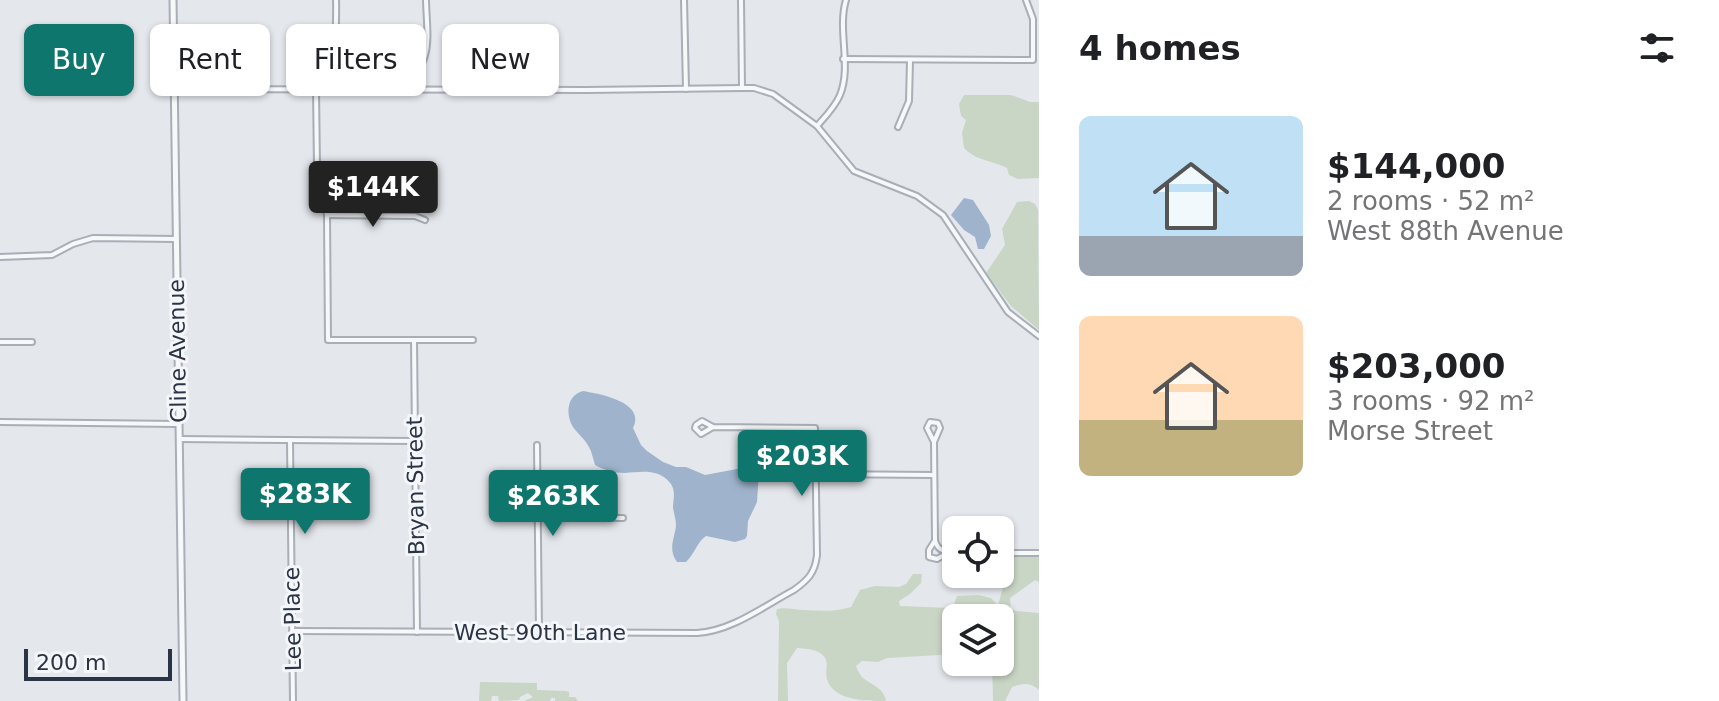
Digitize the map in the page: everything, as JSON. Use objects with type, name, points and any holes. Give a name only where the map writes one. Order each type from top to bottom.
[{"type":"street","name":"Cline Avenue","points":[[173,0],[173,24]]},
{"type":"street","points":[[336,0],[336,24]]},
{"type":"street","points":[[426,0],[426,50]]},
{"type":"street","points":[[684,0],[686,89]]},
{"type":"street","points":[[741,0],[742,88]]},
{"type":"street","points":[[817,126],[836,103],[844,82],[843,15],[846,0]]},
{"type":"street","points":[[843,59],[1033,60],[1033,19],[1026,0]]},
{"type":"street","points":[[898,127],[909,101],[910,60]]},
{"type":"street","points":[[426,90],[754,88],[773,94],[817,126],[854,171],[917,196],[943,215],[1008,312],[1039,336]]},
{"type":"street","name":"Cline Avenue","points":[[174,96],[183,701]]},
{"type":"street","points":[[316,96],[317,167],[327,215],[328,340],[473,340]]},
{"type":"street","points":[[327,215],[415,216],[425,220]]},
{"type":"street","points":[[0,257],[52,255],[93,238],[176,239]]},
{"type":"street","name":"Bryan Street","points":[[414,340],[417,632]]},
{"type":"street","points":[[0,342],[32,342]]},
{"type":"street","points":[[934,442],[927,428],[934,421],[940,430],[934,442],[935,540],[928,554],[932,559],[942,556]]},
{"type":"street","points":[[0,422],[178,424]]},
{"type":"street","name":"West 90th Lane","points":[[293,631],[713,632],[725,628],[804,583],[815,568],[815,428],[713,427]]},
{"type":"street","points":[[179,439],[414,441]]},
{"type":"street","name":"Lee Place","points":[[290,440],[293,701]]},
{"type":"street","points":[[537,445],[539,632]]},
{"type":"street","points":[[816,474],[934,475]]},
{"type":"street","points":[[538,517],[623,518]]},
{"type":"street","points":[[935,540],[942,550]]},
{"type":"street","points":[[1014,553],[1039,553]]},
{"type":"green space","points":[[964,95],[1011,95],[1039,102],[1039,178],[1018,179],[1009,175],[1007,168],[969,153],[964,148],[962,133],[966,120],[961,116],[959,104]]},
{"type":"green space","points":[[1029,201],[1038,210],[1039,330],[1011,306],[986,273],[1005,245],[1002,229],[1017,202]]},
{"type":"green space","points":[[1014,556],[1039,556],[1039,582],[1035,580],[1010,598],[1011,604],[999,604],[1003,588],[1014,588]]},
{"type":"green space","points":[[913,574],[922,574],[921,583],[899,601],[900,606],[942,608],[942,655],[862,661],[856,666],[862,677],[882,692],[886,700],[869,701],[836,692],[827,679],[824,656],[814,650],[797,648],[787,663],[788,701],[778,701],[777,609],[845,609],[851,607],[860,590],[875,586],[899,587],[906,584]]},
{"type":"green space","points":[[957,596],[991,598],[996,604],[954,604]]},
{"type":"green space","points":[[1014,610],[1039,613],[1039,690],[1030,684],[1019,685],[1012,687],[1005,701],[993,701],[992,676],[1014,676]]},
{"type":"green space","points":[[480,682],[537,683],[537,690],[566,691],[569,697],[575,697],[578,701],[555,701],[551,698],[550,701],[524,701],[533,697],[528,693],[519,700],[499,701],[498,696],[492,696],[491,701],[479,701]]},
{"type":"water","points":[[964,198],[973,200],[989,225],[991,236],[984,249],[978,249],[975,237],[951,215]]},
{"type":"water","points":[[583,391],[610,397],[627,406],[633,412],[633,428],[641,445],[663,462],[705,475],[737,469],[759,472],[757,502],[748,521],[745,539],[735,542],[706,536],[686,562],[677,562],[672,549],[676,526],[671,484],[655,473],[617,472],[595,465],[586,441],[573,427],[569,416],[571,401]]}]
